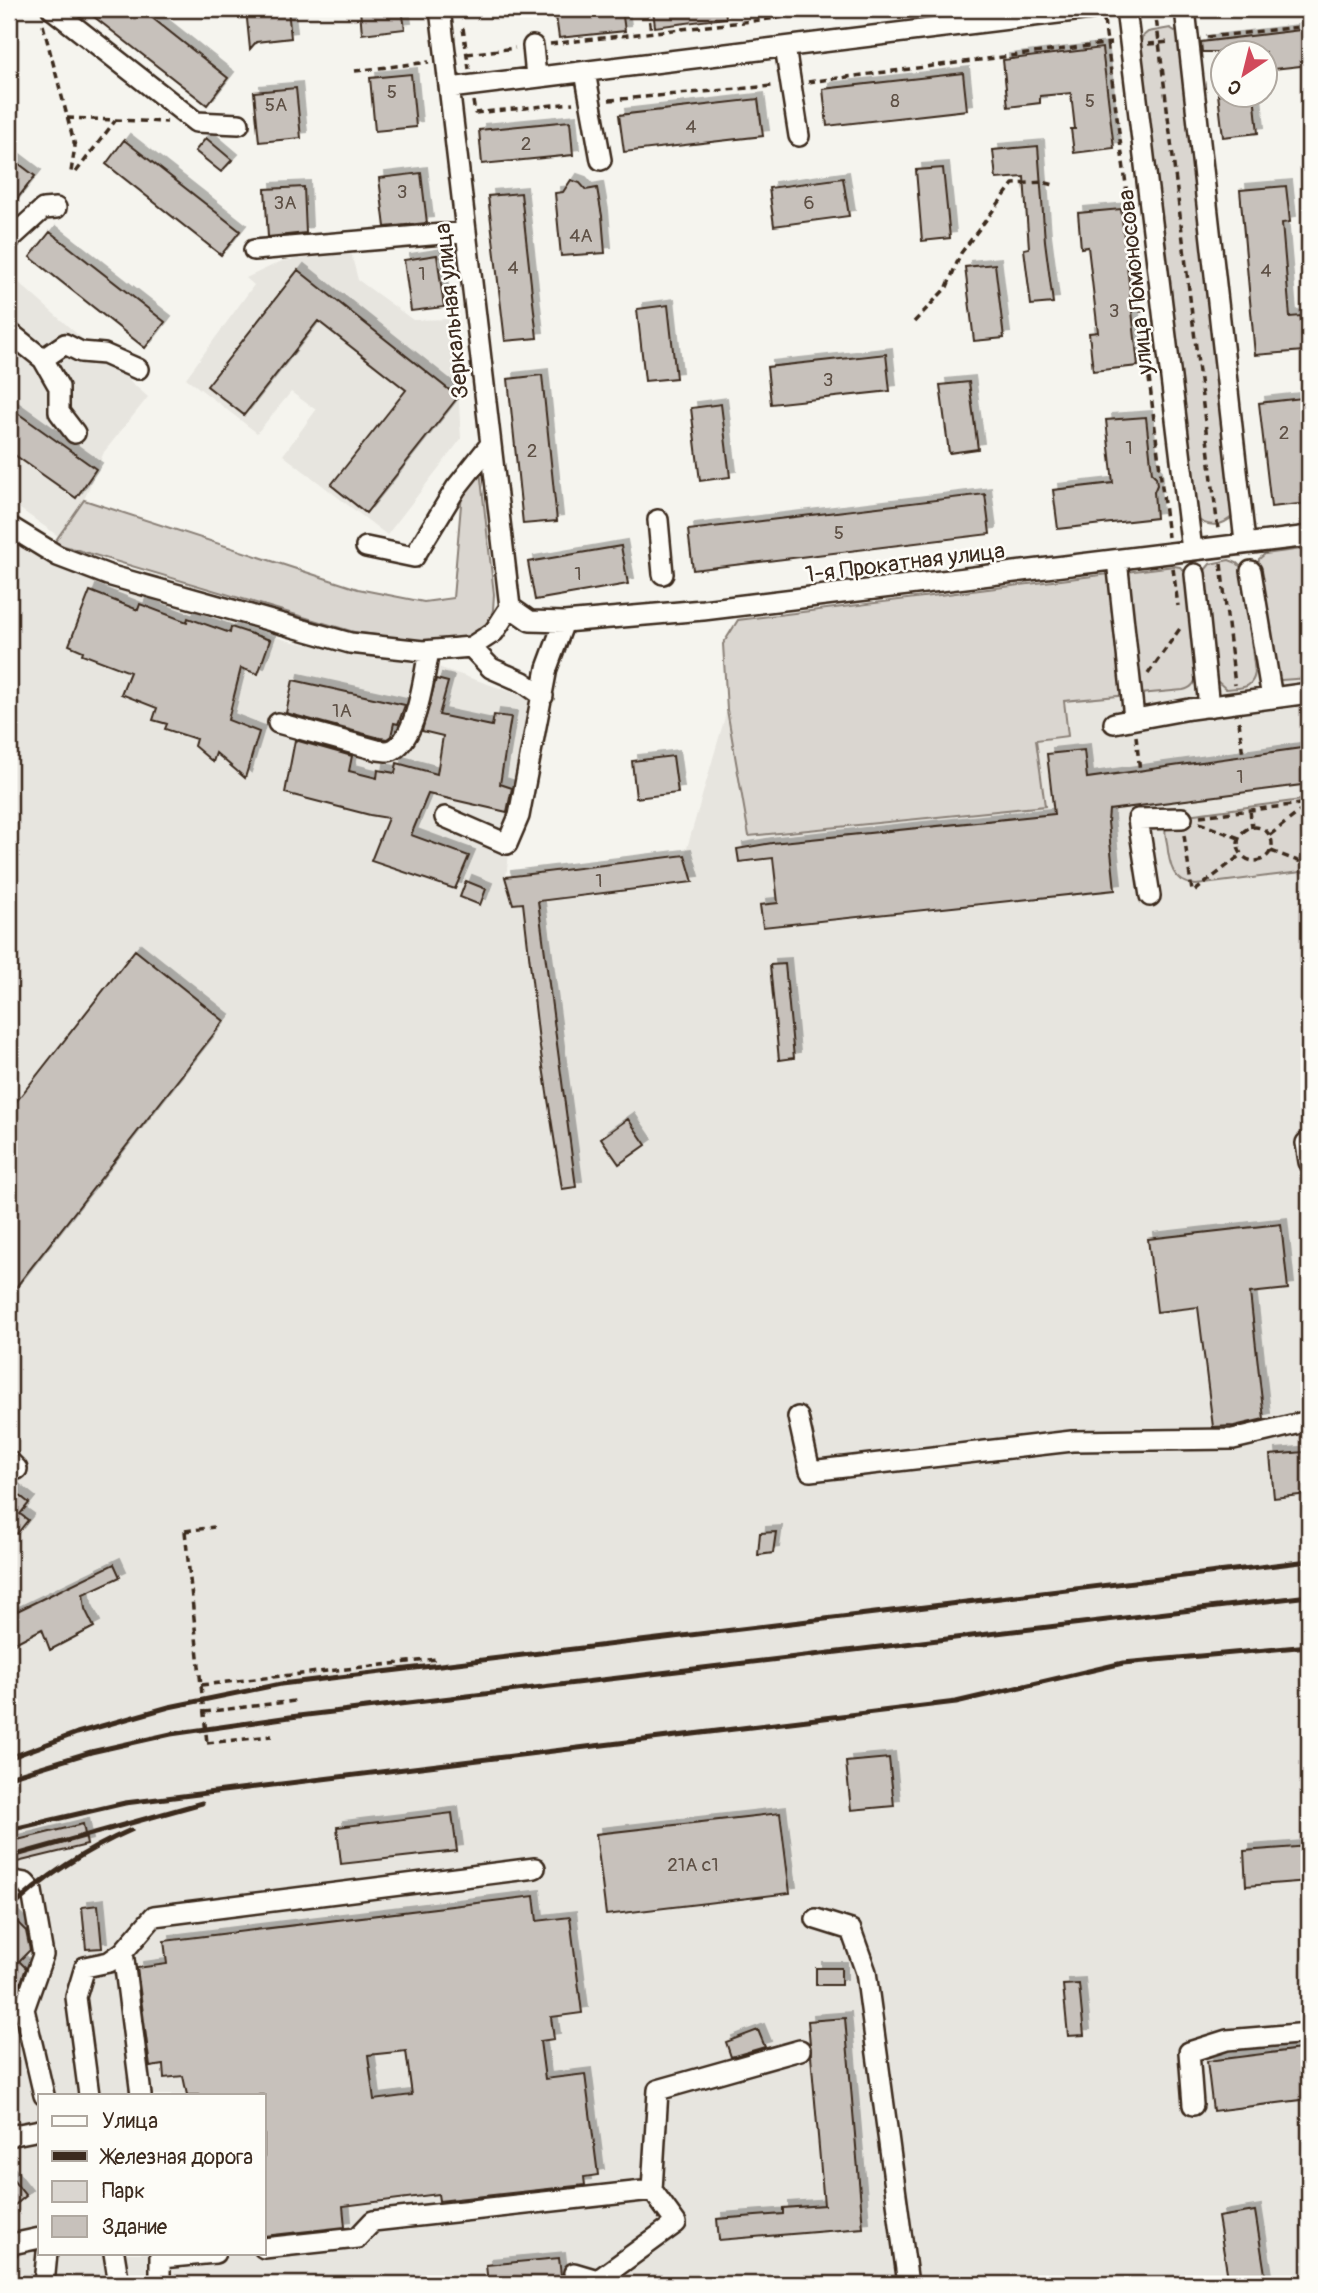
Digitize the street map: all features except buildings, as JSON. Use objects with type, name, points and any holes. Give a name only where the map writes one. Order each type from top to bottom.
[{"type":"street","name":"Зеркальная улица","points":[[440,9],[510,607]]},
{"type":"street","points":[[450,88],[785,47],[1035,12],[1091,9]]},
{"type":"street","name":"улица Ломоносова","points":[[1126,9],[1192,550]]},
{"type":"street","points":[[1185,9],[1245,542]]},
{"type":"street","points":[[47,15],[195,122],[239,124]]},
{"type":"street","points":[[535,46],[536,78]]},
{"type":"street","points":[[785,47],[799,136]]},
{"type":"street","points":[[585,72],[601,160]]},
{"type":"street","points":[[9,240],[43,209],[56,208]]},
{"type":"street","points":[[254,250],[467,232]]},
{"type":"street","points":[[9,332],[43,359],[59,387],[59,412],[75,433]]},
{"type":"street","points":[[43,359],[65,344],[81,352],[104,354],[138,369]]},
{"type":"street","points":[[366,547],[415,556],[456,488],[491,445]]},
{"type":"street","points":[[658,520],[663,574]]},
{"type":"street","points":[[9,526],[58,556],[108,575],[350,643],[429,651],[471,647],[494,632],[510,607]]},
{"type":"street","name":"1-я Прокатная улица","points":[[510,607],[530,621],[564,622],[703,610],[1309,536]]},
{"type":"street","points":[[1117,560],[1134,718]]},
{"type":"street","points":[[1251,571],[1272,698]]},
{"type":"street","points":[[1195,574],[1209,706]]},
{"type":"street","points":[[445,817],[507,844],[519,816],[547,668],[564,622]]},
{"type":"street","points":[[471,647],[491,668],[523,682],[542,696]]},
{"type":"street","points":[[278,723],[377,750],[391,751],[401,743],[410,729],[420,697],[429,651]]},
{"type":"street","points":[[1114,723],[1209,706],[1309,693]]},
{"type":"street","points":[[1150,896],[1138,819],[1183,818]]},
{"type":"street","points":[[798,1417],[810,1471],[1072,1441],[1233,1439],[1309,1421]]},
{"type":"street","points":[[89,2094],[76,1997],[85,1967],[109,1962],[123,1952],[154,1916],[535,1868]]},
{"type":"street","points":[[9,1880],[25,1883],[32,1891],[43,1955],[24,2009],[44,2094]]},
{"type":"street","points":[[816,1919],[851,1930],[866,1972],[908,2284]]},
{"type":"street","points":[[123,1952],[141,2094]]},
{"type":"street","points":[[1193,2105],[1189,2052],[1227,2040],[1309,2033]]},
{"type":"street","points":[[574,2273],[598,2282],[676,2223],[652,2190],[658,2090],[800,2050]]},
{"type":"street","points":[[9,2136],[38,2130]]},
{"type":"street","points":[[266,2248],[358,2238],[373,2221],[652,2190]]},
{"type":"street","points":[[9,2248],[12,2244],[38,2238]]},
{"type":"street","points":[[44,2284],[47,2254]]},
{"type":"street","points":[[114,2254],[119,2284]]},
{"type":"street","points":[[159,2284],[160,2255],[188,2254]]},
{"type":"path","points":[[648,9],[651,32]]},
{"type":"path","points":[[355,71],[467,54],[857,9]]},
{"type":"path","points":[[1102,9],[1179,615]]},
{"type":"path","points":[[1155,9],[1243,757]]},
{"type":"path","points":[[47,15],[75,146],[73,172],[115,121]]},
{"type":"path","points":[[461,20],[475,113],[791,85],[1108,42]]},
{"type":"path","points":[[67,118],[195,122]]},
{"type":"path","points":[[914,322],[947,287],[961,253],[1013,184],[1043,182],[1054,185]]},
{"type":"path","points":[[1132,698],[1181,627],[1182,640]]},
{"type":"path","points":[[1134,718],[1140,772]]},
{"type":"path","points":[[1183,818],[1309,803]]},
{"type":"path","points":[[1270,836],[1309,803]]},
{"type":"path","points":[[1250,810],[1252,828]]},
{"type":"path","points":[[1183,818],[1239,838]]},
{"type":"path","points":[[1183,818],[1194,891],[1242,854]]},
{"type":"path","points":[[1252,828],[1263,829],[1270,836],[1272,845],[1268,856],[1257,861],[1242,854],[1238,845],[1243,832],[1252,828]]},
{"type":"path","points":[[1271,851],[1309,864]]},
{"type":"path","points":[[214,1527],[184,1531],[207,1743],[272,1736]]},
{"type":"path","points":[[201,1685],[436,1659]]},
{"type":"path","points":[[204,1712],[295,1701]]},
{"type":"shaded area","points":[[351,253],[358,280],[413,320],[454,319],[461,439],[387,535],[283,455],[316,410],[291,392],[257,433],[186,378],[254,285],[246,278],[282,261]]},
{"type":"shaded area","points":[[9,274],[148,397],[104,452],[84,500],[58,536],[9,501]]},
{"type":"shaded area","points":[[9,530],[54,563],[82,576],[122,589],[289,641],[438,667],[529,698],[506,877],[685,855],[727,710],[1309,650],[1309,2284],[9,2284]]},
{"type":"green space","points":[[1170,28],[1178,33],[1180,39],[1234,515],[1225,522],[1216,524],[1207,524],[1197,519],[1195,509],[1141,45],[1142,37],[1148,32]]},
{"type":"green space","points":[[478,452],[494,594],[489,621],[470,637],[420,641],[354,632],[54,543],[84,500],[358,589],[424,602],[453,598],[462,493]]},
{"type":"green space","points":[[1309,548],[1309,678],[1281,680],[1275,677],[1258,568],[1259,559],[1265,554]]},
{"type":"green space","points":[[1229,560],[1242,568],[1255,673],[1248,685],[1226,689],[1217,681],[1204,578],[1205,570],[1210,564]]},
{"type":"green space","points":[[1174,566],[1185,572],[1197,676],[1195,681],[1191,687],[1183,690],[1064,701],[1068,736],[1036,740],[1045,806],[749,836],[727,710],[723,644],[738,620]]},
{"type":"green space","points":[[1309,799],[1309,871],[1196,885],[1182,880],[1173,871],[1165,830],[1168,823],[1179,816]]},
{"type":"railway","points":[[9,1758],[77,1733],[169,1707],[281,1684],[1309,1561]]},
{"type":"railway","points":[[9,1777],[91,1752],[171,1734],[290,1717],[1309,1596]]},
{"type":"railway","points":[[9,1830],[125,1803],[956,1702],[1123,1663],[1309,1646]]},
{"type":"railway","points":[[9,1857],[202,1803]]},
{"type":"railway","points":[[9,1911],[66,1865],[131,1830]]}]
